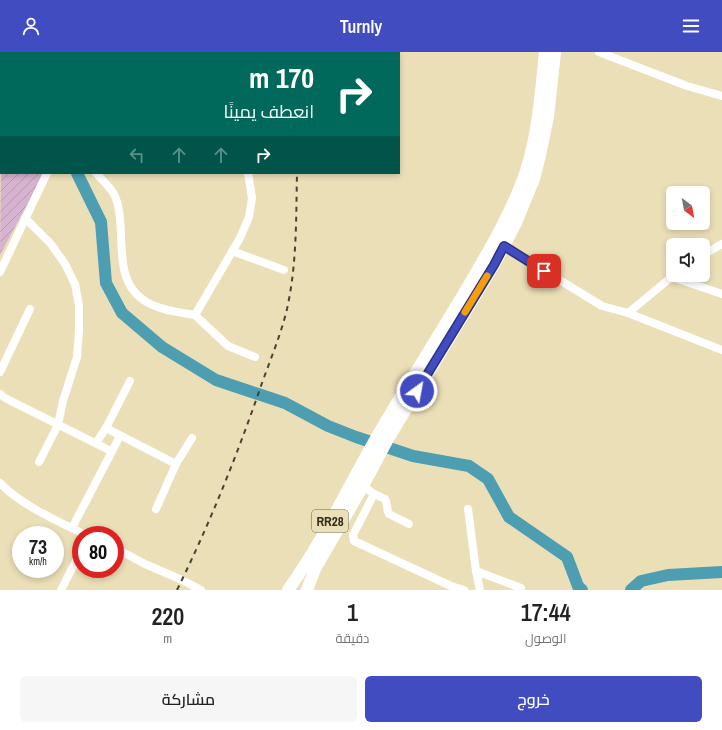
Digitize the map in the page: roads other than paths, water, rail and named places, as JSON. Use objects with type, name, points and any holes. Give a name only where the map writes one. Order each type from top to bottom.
[{"type":"highway","name":"RR28","points":[[499,243],[532,150],[545,52]]},
{"type":"highway","name":"RR28","points":[[289,590],[375,452],[469,286],[525,202],[534,179],[548,117],[555,52]]},
{"type":"highway","name":"RR28","points":[[307,590],[319,562],[363,486],[375,452]]},
{"type":"highway","name":"RR28","points":[[289,590],[294,590]]},
{"type":"street","points":[[600,52],[686,86],[722,96]]},
{"type":"street","points":[[0,272],[47,174]]},
{"type":"street","points":[[97,174],[106,183],[114,195],[120,215],[120,240],[125,271],[134,291],[151,304],[174,311],[195,315],[228,346],[255,357]]},
{"type":"street","points":[[195,315],[240,238],[249,217],[252,198],[248,174]]},
{"type":"street","points":[[25,218],[51,244],[65,264],[75,284],[79,306],[80,331],[77,357],[63,401],[58,425],[39,462]]},
{"type":"street","points":[[499,243],[602,306],[628,313],[722,350]]},
{"type":"street","points":[[710,250],[722,244]]},
{"type":"street","points":[[232,251],[284,270]]},
{"type":"street","points":[[628,313],[666,282]]},
{"type":"street","points":[[689,282],[722,294]]},
{"type":"street","points":[[0,372],[30,308]]},
{"type":"street","points":[[96,443],[106,428],[130,381]]},
{"type":"street","points":[[0,394],[5,398],[111,451]]},
{"type":"street","points":[[106,428],[176,464]]},
{"type":"street","points":[[73,526],[120,436]]},
{"type":"street","points":[[156,509],[176,464],[192,438]]},
{"type":"street","points":[[0,483],[3,488],[52,518],[72,528]]},
{"type":"street","points":[[363,486],[374,494],[385,499],[389,514],[409,524]]},
{"type":"street","points":[[374,494],[353,535],[354,541],[452,586],[464,590]]},
{"type":"street","points":[[468,509],[480,590]]},
{"type":"street","points":[[124,553],[201,590]]},
{"type":"street","points":[[61,590],[72,569]]},
{"type":"street","points":[[476,571],[521,588]]},
{"type":"waterway","points":[[77,174],[101,222],[106,283],[122,313],[162,347],[216,380],[285,403],[328,426],[356,437],[413,456],[469,466],[488,479],[509,517],[567,557],[578,586],[582,590]]},
{"type":"waterway","points":[[631,590],[641,581],[668,575],[722,572]]},
{"type":"railway","points":[[177,590],[212,514],[233,462],[285,318],[293,275],[297,174]]}]
